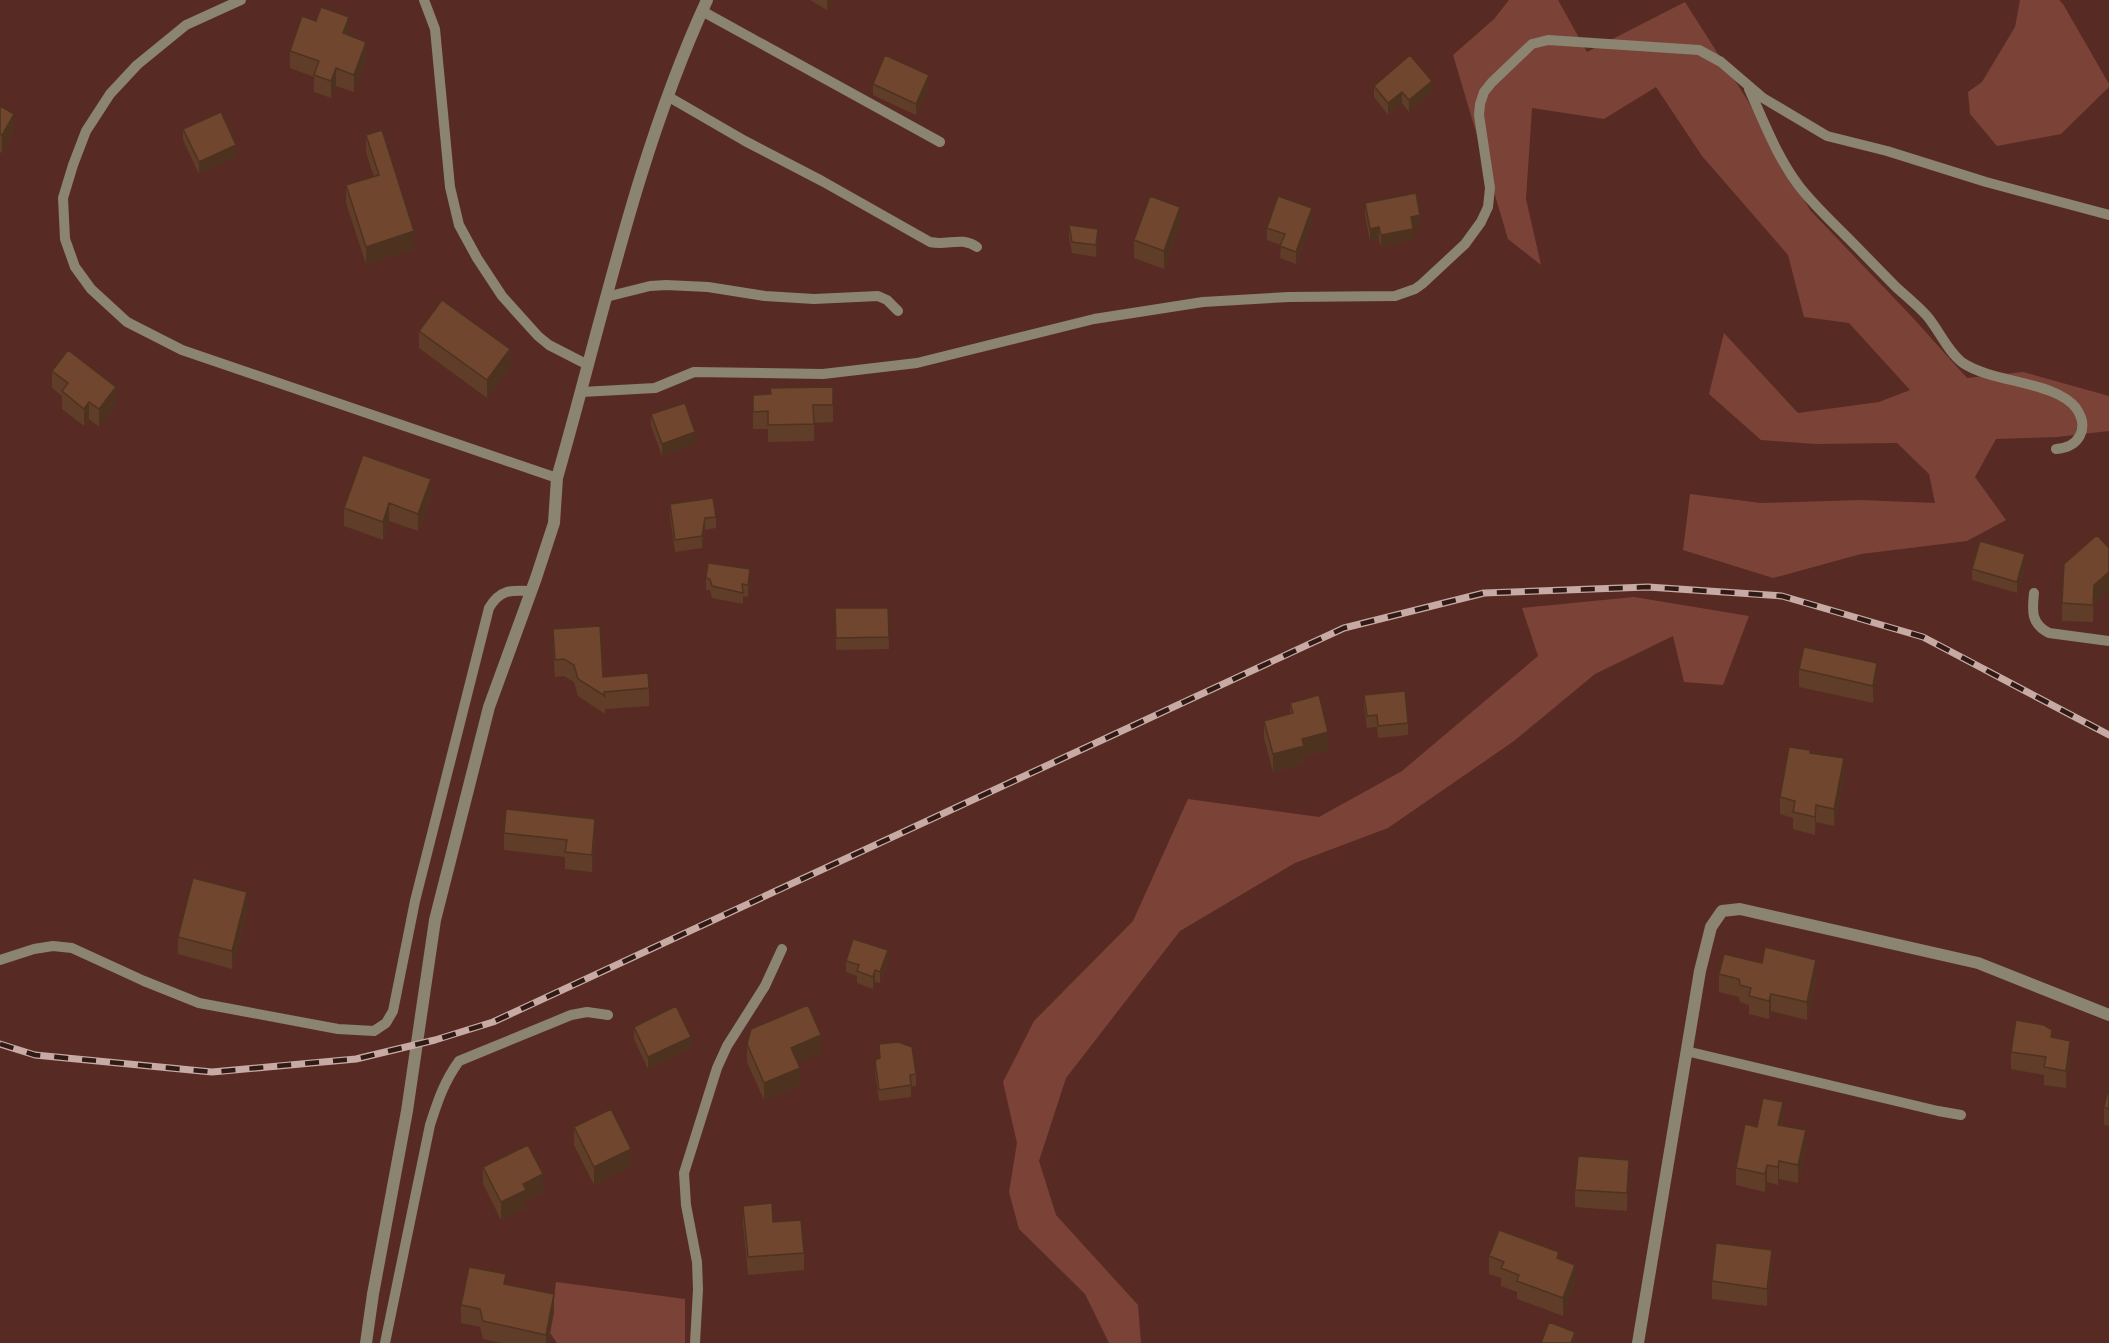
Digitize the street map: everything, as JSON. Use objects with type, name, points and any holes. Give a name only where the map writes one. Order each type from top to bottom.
[{"type":"street","points":[[366,1343],[407,1111],[435,920],[489,707],[554,523],[557,478],[628,215],[688,40],[705,6]]},
{"type":"street","points":[[1638,1343],[1705,949],[1711,927],[1722,911],[1740,909],[1978,963],[2109,1016]]},
{"type":"lane","points":[[241,0],[186,25],[136,65],[110,94],[92,122],[73,165],[63,198],[65,239],[75,267],[91,289],[127,322],[182,350],[557,478]]},
{"type":"lane","points":[[424,0],[435,29],[450,187],[459,225],[502,296],[531,328],[549,345],[588,364]]},
{"type":"lane","points":[[705,6],[940,142]]},
{"type":"lane","points":[[582,392],[655,388],[694,372],[823,374],[917,363],[1094,319],[1203,302],[1404,294],[1422,285],[1465,244],[1481,222],[1488,207],[1490,188],[1479,115],[1484,92],[1532,44],[1548,40],[1699,50],[1721,62],[1772,104],[1827,136],[2109,215]]},
{"type":"lane","points":[[1746,83],[1785,166],[1799,186],[1820,210],[1926,315],[1958,359],[1987,374],[2043,389],[2066,400],[2076,408],[2082,420],[2083,429],[2080,437],[2065,449],[2056,449]]},
{"type":"lane","points":[[669,97],[930,242],[940,244],[962,240],[977,247]]},
{"type":"lane","points":[[606,297],[650,286],[684,285],[791,298],[878,296],[887,300],[898,311]]},
{"type":"lane","points":[[0,960],[34,949],[53,946],[72,948],[199,1003],[338,1029],[374,1031],[386,1023],[393,1011],[415,901],[489,608],[495,597],[502,593],[514,590],[531,591]]},
{"type":"lane","points":[[2034,593],[2032,614],[2042,629],[2049,633],[2109,640]]},
{"type":"lane","points":[[695,1343],[697,1262],[686,1205],[684,1173],[714,1078],[727,1046],[762,991],[782,949]]},
{"type":"lane","points":[[385,1343],[430,1125],[440,1090],[449,1074],[459,1060],[571,1015],[587,1012],[608,1016]]},
{"type":"lane","points":[[1686,1051],[1961,1115]]},
{"type":"shaded area","points":[[1509,0],[1558,0],[1587,52],[1685,2],[1748,101],[1810,210],[1967,378],[2023,372],[2109,396],[2109,431],[2057,437],[1996,439],[1975,477],[2006,520],[1967,541],[1861,554],[1773,578],[1683,550],[1690,494],[1761,503],[1861,500],[1935,503],[1929,474],[1897,443],[1815,444],[1761,440],[1709,394],[1724,333],[1798,413],[1879,402],[1910,390],[1849,323],[1804,317],[1788,255],[1702,156],[1656,87],[1604,119],[1532,108],[1526,199],[1541,265],[1508,239],[1453,55],[1494,19]]},
{"type":"shaded area","points":[[2020,0],[2059,0],[2109,87],[2061,134],[1997,146],[1970,114],[1968,92],[1982,82],[2015,27]]},
{"type":"shaded area","points":[[1634,597],[1749,616],[1723,685],[1684,682],[1673,636],[1595,674],[1514,741],[1388,828],[1295,863],[1180,931],[1066,1078],[1039,1161],[1056,1215],[1138,1305],[1141,1343],[1109,1343],[1085,1294],[1019,1229],[1009,1192],[1017,1143],[1003,1082],[1034,1021],[1133,921],[1188,799],[1319,817],[1402,771],[1538,656],[1522,608]]},
{"type":"shaded area","points":[[556,1282],[685,1299],[685,1343],[557,1343],[550,1333]]},
{"type":"building","points":[[321,7],[349,17],[343,33],[366,42],[354,75],[336,68],[331,81],[314,75],[319,61],[290,51],[302,16],[316,21]]},
{"type":"building","points":[[885,55],[929,75],[916,104],[873,84]]},
{"type":"building","points":[[1410,55],[1432,81],[1409,100],[1402,92],[1388,103],[1374,86]]},
{"type":"building","points":[[0,106],[14,114],[2,135],[0,134]]},
{"type":"building","points":[[221,112],[236,145],[199,162],[183,129]]},
{"type":"building","points":[[382,130],[414,231],[366,247],[346,185],[379,175],[366,135]]},
{"type":"building","points":[[1416,193],[1420,215],[1411,217],[1413,229],[1381,235],[1379,227],[1370,229],[1365,203]]},
{"type":"building","points":[[1150,196],[1180,207],[1164,251],[1134,240]]},
{"type":"building","points":[[1278,196],[1312,208],[1296,252],[1280,246],[1285,234],[1267,228]]},
{"type":"building","points":[[1069,225],[1098,229],[1096,245],[1072,242]]},
{"type":"building","points":[[442,300],[510,349],[487,380],[419,331]]},
{"type":"building","points":[[68,350],[116,387],[99,409],[89,402],[84,409],[62,391],[68,383],[52,371]]},
{"type":"building","points":[[833,387],[833,405],[813,405],[814,424],[768,425],[768,411],[753,412],[753,395],[771,394],[770,388]]},
{"type":"building","points":[[685,403],[695,432],[662,444],[651,414]]},
{"type":"building","points":[[363,455],[431,479],[418,514],[389,503],[383,522],[344,508]]},
{"type":"building","points":[[713,498],[716,517],[705,518],[702,536],[675,540],[670,504]]},
{"type":"building","points":[[2097,535],[2109,548],[2109,572],[2094,585],[2093,605],[2062,603],[2064,564]]},
{"type":"building","points":[[1980,541],[2025,554],[2017,582],[1972,569]]},
{"type":"building","points":[[708,563],[750,569],[748,585],[742,584],[743,593],[712,586],[710,579],[706,578]]},
{"type":"building","points":[[835,608],[888,608],[889,637],[836,638]]},
{"type":"building","points":[[600,626],[603,677],[648,673],[649,688],[604,692],[605,696],[578,679],[574,665],[564,659],[555,660],[553,629]]},
{"type":"building","points":[[1804,647],[1877,663],[1873,686],[1799,669]]},
{"type":"building","points":[[1405,691],[1408,723],[1378,726],[1377,715],[1367,716],[1364,695]]},
{"type":"building","points":[[1319,695],[1328,732],[1302,739],[1304,746],[1273,754],[1264,721],[1293,713],[1290,703]]},
{"type":"building","points":[[1789,747],[1844,758],[1834,809],[1816,805],[1815,817],[1793,812],[1795,801],[1780,797]]},
{"type":"building","points":[[506,809],[595,819],[592,855],[565,852],[567,840],[504,833]]},
{"type":"building","points":[[193,878],[247,892],[232,951],[178,937]]},
{"type":"building","points":[[853,939],[888,950],[880,972],[875,970],[873,977],[857,971],[859,965],[846,961]]},
{"type":"building","points":[[1765,947],[1816,960],[1807,1002],[1771,994],[1769,1001],[1749,996],[1751,988],[1740,985],[1739,979],[1719,974],[1724,954],[1762,963]]},
{"type":"building","points":[[808,1005],[821,1035],[791,1048],[800,1068],[764,1083],[747,1044],[751,1029]]},
{"type":"building","points":[[676,1006],[691,1037],[648,1057],[634,1027]]},
{"type":"building","points":[[2016,1020],[2044,1025],[2052,1030],[2051,1037],[2070,1041],[2066,1071],[2044,1067],[2046,1057],[2011,1052]]},
{"type":"building","points":[[898,1042],[912,1047],[916,1074],[910,1075],[911,1085],[879,1090],[875,1060],[880,1058],[879,1044]]},
{"type":"building","points":[[2109,1087],[2109,1109],[2104,1107]]},
{"type":"building","points":[[1763,1098],[1783,1102],[1778,1125],[1806,1130],[1798,1165],[1779,1161],[1778,1167],[1767,1165],[1765,1174],[1736,1168],[1745,1124],[1757,1127]]},
{"type":"building","points":[[611,1109],[631,1149],[594,1167],[574,1127]]},
{"type":"building","points":[[528,1145],[543,1174],[523,1184],[526,1190],[501,1202],[483,1167]]},
{"type":"building","points":[[1578,1156],[1629,1160],[1627,1193],[1575,1190]]},
{"type":"building","points":[[772,1203],[773,1222],[801,1220],[804,1253],[748,1257],[743,1206]]},
{"type":"building","points":[[1499,1230],[1559,1252],[1557,1258],[1575,1265],[1563,1298],[1517,1281],[1519,1275],[1501,1268],[1504,1262],[1489,1256]]},
{"type":"building","points":[[1716,1243],[1772,1250],[1767,1289],[1712,1281]]},
{"type":"building","points":[[469,1267],[506,1274],[504,1284],[554,1294],[546,1335],[483,1321],[480,1309],[461,1305]]},
{"type":"building","points":[[1549,1322],[1575,1332],[1571,1343],[1541,1343]]},
{"type":"railway","points":[[0,1044],[35,1055],[212,1072],[356,1059],[435,1040],[493,1022],[1344,628],[1484,593],[1648,587],[1782,596],[1923,637],[2109,735]]}]
